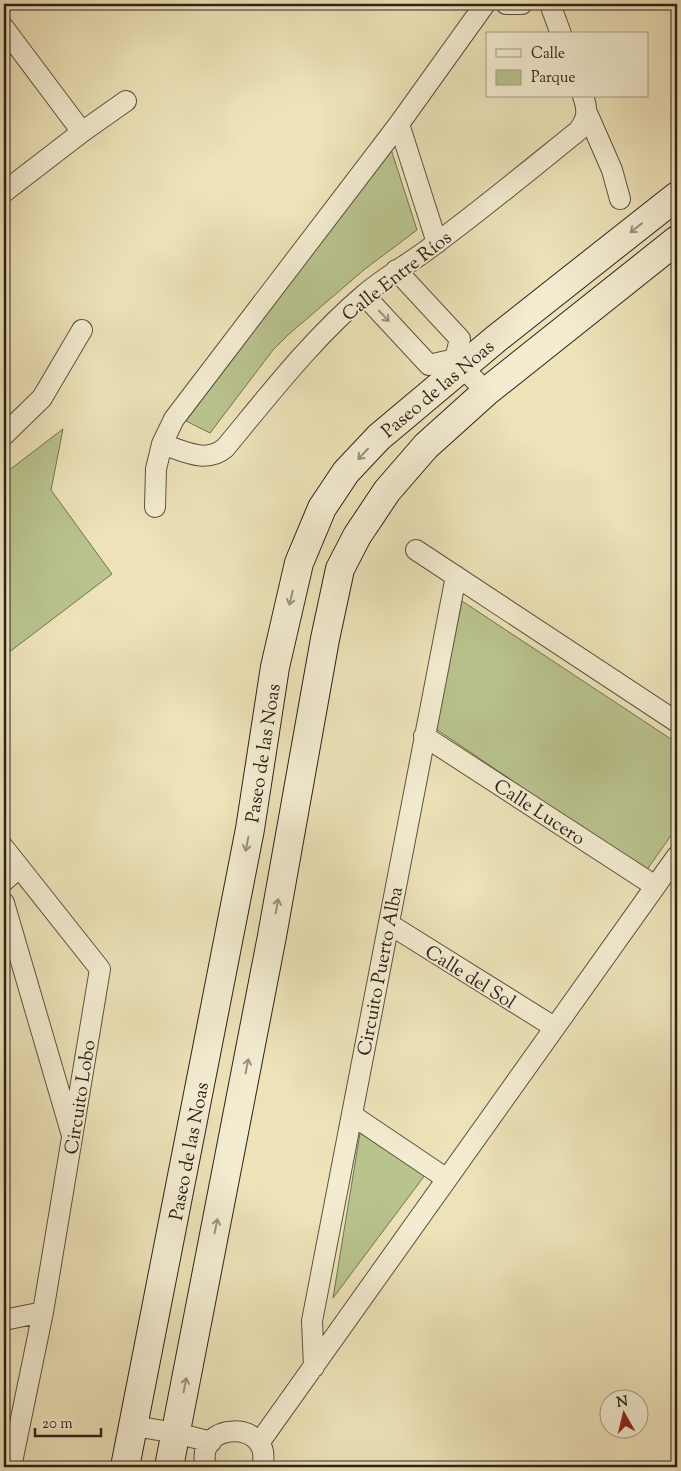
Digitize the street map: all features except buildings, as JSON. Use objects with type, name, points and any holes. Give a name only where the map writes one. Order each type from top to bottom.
[{"type":"street","points":[[155,507],[156,470],[162,444],[174,420],[399,124],[485,4]]},
{"type":"street","points":[[506,4],[522,4]]},
{"type":"street","points":[[550,4],[560,32]]},
{"type":"street","points":[[4,28],[82,132]]},
{"type":"street","points":[[4,192],[126,100]]},
{"type":"street","name":"Calle Entre Ríos","points":[[586,106],[612,170],[620,199]]},
{"type":"street","name":"Calle Entre Ríos","points":[[162,444],[200,456],[209,457],[218,454],[301,357],[364,295],[396,270],[438,243],[578,131],[584,124],[586,106]]},
{"type":"street","points":[[399,124],[438,243]]},
{"type":"street","name":"Paseo de las Noas","points":[[130,1467],[134,1426],[250,829],[275,667],[299,563],[322,508],[346,472],[379,437],[427,395],[458,363],[497,338],[676,199]]},
{"type":"street","name":"Paseo de las Noas","points":[[169,1467],[272,936],[325,639],[340,569],[358,536],[387,491],[426,446],[486,392],[677,240]]},
{"type":"street","points":[[396,270],[460,339],[458,363],[486,392]]},
{"type":"street","points":[[364,295],[429,365],[431,375],[427,395]]},
{"type":"street","points":[[4,435],[42,398],[82,330]]},
{"type":"street","points":[[460,339],[497,338]]},
{"type":"street","points":[[429,365],[458,363]]},
{"type":"street","points":[[416,550],[677,722]]},
{"type":"street","name":"Circuito Puerto Alba","points":[[314,1367],[312,1321],[456,576]]},
{"type":"street","name":"Calle Lucero","points":[[424,736],[656,886]]},
{"type":"street","name":"Circuito Lobo","points":[[4,848],[100,969],[43,1312],[12,1467]]},
{"type":"street","points":[[259,1444],[677,856]]},
{"type":"street","points":[[4,881],[20,868]]},
{"type":"street","points":[[4,903],[72,1137]]},
{"type":"street","name":"Calle del Sol","points":[[389,924],[554,1027]]},
{"type":"street","points":[[352,1116],[447,1179]]},
{"type":"street","points":[[4,1320],[43,1312]]},
{"type":"street","points":[[134,1426],[176,1433],[211,1442]]},
{"type":"street","points":[[206,1467],[205,1454],[211,1442],[223,1432],[234,1430],[252,1436],[259,1444],[263,1453],[262,1467]]},
{"type":"green space","points":[[391,149],[417,230],[365,269],[288,335],[273,350],[210,433],[186,421]]},
{"type":"green space","points":[[63,429],[51,490],[112,574],[4,656],[4,474]]},
{"type":"green space","points":[[462,601],[677,743],[677,827],[646,871],[436,729]]},
{"type":"green space","points":[[360,1133],[425,1175],[333,1298]]}]
